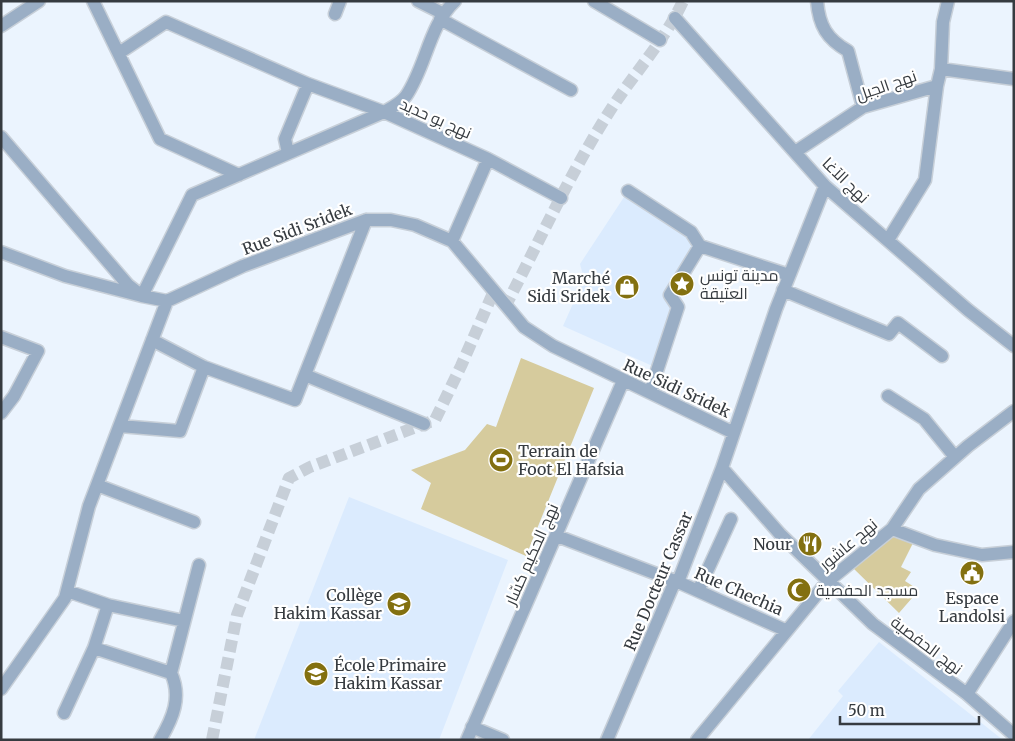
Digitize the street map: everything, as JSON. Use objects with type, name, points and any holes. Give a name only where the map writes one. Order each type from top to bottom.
[{"type":"street","points":[[1,26],[40,1]]},
{"type":"street","points":[[93,1],[160,139],[239,175]]},
{"type":"street","points":[[335,14],[340,1]]},
{"type":"street","points":[[418,1],[571,90]]},
{"type":"street","points":[[118,54],[166,22],[308,84],[384,112],[405,97],[441,16],[455,1]]},
{"type":"street","points":[[594,1],[660,40]]},
{"type":"street","points":[[817,1],[818,16],[831,42],[848,51],[863,107]]},
{"type":"street","name":"نهج الجبل","points":[[795,152],[863,107],[937,86],[941,69],[943,22],[948,1]]},
{"type":"street","name":"نهج الآغا","points":[[675,18],[826,186],[968,310],[1013,342]]},
{"type":"street","points":[[941,69],[1014,78]]},
{"type":"street","points":[[288,154],[285,139],[308,84]]},
{"type":"street","points":[[888,240],[925,180],[937,86]]},
{"type":"street","name":"نهج بو حديد","points":[[142,296],[192,195],[384,112],[488,159],[561,198]]},
{"type":"street","points":[[1,137],[128,285],[142,296]]},
{"type":"street","points":[[452,242],[488,159]]},
{"type":"street","name":"Rue Docteur Cassar","points":[[607,740],[677,581],[722,468],[783,290],[826,186]]},
{"type":"street","points":[[628,191],[691,232],[700,246],[790,274]]},
{"type":"street","points":[[152,340],[204,367],[295,400],[366,220]]},
{"type":"street","name":"Rue Sidi Sridek","points":[[167,301],[243,266],[366,220],[391,220],[416,225],[452,242],[524,327],[553,346],[623,381],[734,432]]},
{"type":"street","points":[[650,392],[678,307],[670,295],[700,246]]},
{"type":"street","points":[[1,252],[65,276],[167,301],[80,532],[67,591],[60,606],[1,689]]},
{"type":"street","points":[[783,290],[889,334],[898,323],[942,356]]},
{"type":"street","points":[[1,337],[38,351],[14,396],[1,413]]},
{"type":"street","points":[[120,426],[180,432],[204,367]]},
{"type":"street","points":[[305,376],[424,424]]},
{"type":"street","name":"نهج الحكيم كسّار","points":[[467,740],[623,381]]},
{"type":"street","points":[[888,396],[924,419],[955,457]]},
{"type":"street","name":"نهج عاشور","points":[[697,740],[827,582],[892,529],[919,490],[955,457],[1014,411]]},
{"type":"street","name":"نهج الحفصية","points":[[722,468],[780,534],[827,582],[873,624],[967,694],[1014,735]]},
{"type":"street","points":[[97,485],[194,522]]},
{"type":"street","points":[[698,591],[731,519]]},
{"type":"street","points":[[892,529],[935,545],[982,555],[1014,552]]},
{"type":"street","name":"Rue Chechia","points":[[557,536],[677,581],[786,630]]},
{"type":"street","points":[[160,740],[176,706],[176,684],[171,673],[199,565]]},
{"type":"street","points":[[67,591],[108,605],[184,621]]},
{"type":"street","points":[[64,713],[94,648],[108,605]]},
{"type":"street","points":[[967,694],[1014,621]]},
{"type":"street","points":[[94,648],[171,673]]},
{"type":"street","points":[[472,726],[503,740]]},
{"type":"shaded area","name":"Marché Sidi Sridek","points":[[628,191],[700,246],[670,295],[678,307],[657,368],[563,326],[584,279],[580,264]]},
{"type":"shaded area","name":"Terrain de Foot El Hafsia","points":[[521,358],[594,388],[526,556],[421,509],[431,483],[411,470],[465,450],[487,424],[496,427]]},
{"type":"shaded area","name":"Collège Hakim Kassar","points":[[349,497],[508,560],[439,740],[254,740]]},
{"type":"shaded area","points":[[891,533],[913,543],[901,567],[911,572],[905,581],[919,590],[899,613],[852,567]]},
{"type":"shaded area","points":[[879,642],[1003,740],[808,740],[843,696],[838,691]]},
{"type":"tunnel","points":[[505,307],[570,180],[598,130],[668,29],[683,1]]},
{"type":"tunnel","points":[[212,740],[237,615],[289,478],[310,467],[435,420],[493,293]]},
{"type":"place","name":"مدينة تونس العتيقة","points":[[682,284]]},
{"type":"place","name":"Marché Sidi Sridek","points":[[627,287]]},
{"type":"place","name":"Terrain de Foot El Hafsia","points":[[501,460]]},
{"type":"place","name":"Nour","points":[[810,544]]},
{"type":"place","name":"Espace Landolsi","points":[[972,573]]},
{"type":"place","name":"مسجد الحفصية","points":[[799,590]]},
{"type":"place","name":"Collège Hakim Kassar","points":[[399,604]]},
{"type":"place","name":"École Primaire Hakim Kassar","points":[[316,674]]}]
